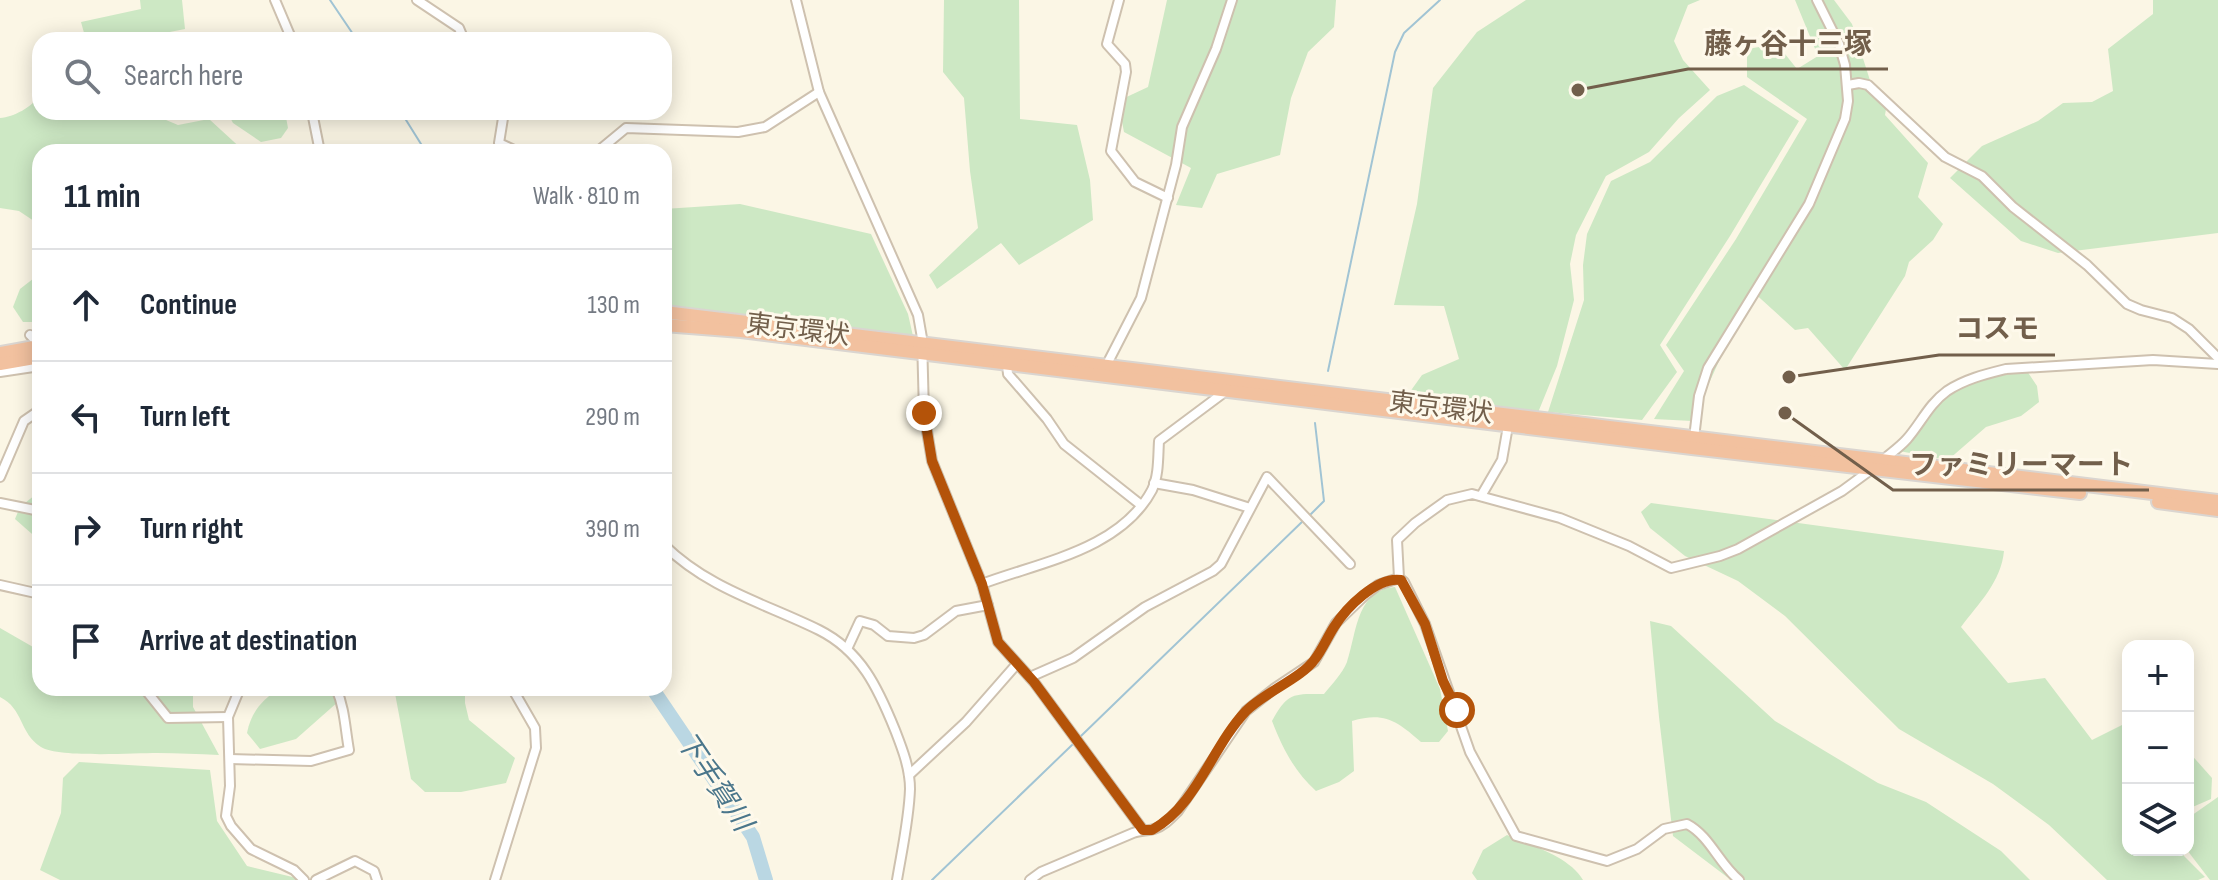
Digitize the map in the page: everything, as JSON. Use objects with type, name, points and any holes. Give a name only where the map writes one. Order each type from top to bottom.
[{"type":"highway","name":"東京環状","points":[[672,313],[922,349],[2218,510]]},
{"type":"highway","name":"東京環状","points":[[672,326],[922,349],[1007,365],[1103,372],[1226,391],[1508,426],[1883,460],[2218,501]]},
{"type":"highway","points":[[0,353],[32,341]]},
{"type":"highway","points":[[0,364],[32,358]]},
{"type":"highway","points":[[1872,469],[1883,460]]},
{"type":"street","points":[[275,0],[289,32]]},
{"type":"street","points":[[417,0],[461,32]]},
{"type":"street","points":[[1119,0],[1107,44],[1125,64],[1126,72],[1111,151],[1135,182],[1168,198]]},
{"type":"street","points":[[1103,372],[1141,298],[1168,198],[1182,127],[1216,49],[1232,0]]},
{"type":"street","points":[[1693,443],[1703,380],[1727,335],[1809,204],[1845,119],[1848,85],[1839,44],[1817,0]]},
{"type":"street","points":[[798,2],[819,92],[918,315],[924,413],[932,461],[982,584],[998,642],[1030,677],[1143,830]]},
{"type":"street","points":[[1848,85],[1868,85],[1945,157],[1982,176],[2013,207],[2087,265],[2127,304],[2172,318],[2189,329],[2218,361]]},
{"type":"street","points":[[607,144],[626,128],[738,132],[765,127],[819,92]]},
{"type":"street","points":[[314,120],[318,144]]},
{"type":"street","points":[[501,144],[503,120]]},
{"type":"street","points":[[1883,460],[1908,438],[1929,407],[1945,392],[1988,374],[2006,369],[2153,360],[2218,361]]},
{"type":"street","points":[[1007,365],[1008,374],[1064,444],[1141,505]]},
{"type":"street","points":[[0,372],[32,367]]},
{"type":"street","points":[[982,584],[1088,546],[1111,532],[1141,505],[1154,483],[1159,441],[1226,391]]},
{"type":"street","points":[[0,477],[24,421],[32,416]]},
{"type":"street","points":[[1481,496],[1502,460],[1508,426]]},
{"type":"street","points":[[1739,880],[1728,871],[1698,830],[1687,824],[1664,829],[1637,849],[1607,861],[1516,836],[1470,752],[1425,624],[1399,578],[1397,540],[1447,500],[1461,495],[1481,496],[1560,518],[1629,546],[1671,568],[1738,549],[1842,491],[1872,469]]},
{"type":"street","points":[[1030,677],[1073,658],[1145,607],[1213,571],[1221,564],[1267,477],[1350,564]]},
{"type":"street","points":[[1154,483],[1193,490],[1250,508]]},
{"type":"street","points":[[0,503],[32,509]]},
{"type":"street","points":[[672,551],[706,579],[744,599],[819,630],[847,649],[874,680],[902,748],[909,775],[908,807],[897,880]]},
{"type":"street","points":[[1030,880],[1041,872],[1143,830],[1152,830],[1178,811],[1246,711],[1314,662],[1336,623],[1352,607],[1378,585],[1399,578]]},
{"type":"street","points":[[0,585],[32,592]]},
{"type":"street","points":[[847,649],[860,621],[874,625],[888,636],[914,638],[924,635],[956,611],[988,605]]},
{"type":"street","points":[[909,775],[966,722],[1016,665]]},
{"type":"street","points":[[150,696],[168,718],[228,717]]},
{"type":"street","points":[[237,696],[228,717],[230,786],[227,821],[251,849],[294,870],[304,880]]},
{"type":"street","points":[[230,759],[311,761],[349,750],[344,722],[346,713],[339,696]]},
{"type":"street","points":[[495,880],[536,748],[535,728],[517,696]]},
{"type":"street","points":[[316,880],[355,861],[374,871],[377,880]]},
{"type":"green space","points":[[140,0],[182,0],[185,29],[170,32],[84,32],[81,22],[141,9]]},
{"type":"green space","points":[[944,0],[1019,0],[1020,119],[1077,125],[1090,180],[1093,220],[1019,265],[1001,243],[937,289],[929,275],[978,228],[964,98],[943,72]]},
{"type":"green space","points":[[1167,0],[1336,0],[1334,27],[1308,52],[1291,98],[1280,155],[1217,174],[1202,208],[1176,205],[1191,168],[1124,132],[1118,101],[1148,87]]},
{"type":"green space","points":[[1526,0],[1700,0],[1688,5],[1674,41],[1683,60],[1710,90],[1679,118],[1649,152],[1606,176],[1576,235],[1570,264],[1574,300],[1557,366],[1537,415],[1407,396],[1422,375],[1459,359],[1444,306],[1394,305],[1417,204],[1433,88],[1477,32]]},
{"type":"green space","points":[[1795,0],[1834,0],[1852,24],[1875,96],[1887,103],[1885,115],[1928,163],[1918,197],[1943,224],[1933,240],[1909,262],[1905,276],[1845,370],[1808,328],[1795,330],[1751,290],[1692,421],[1654,419],[1684,371],[1666,345],[1736,239],[1807,119],[1747,77],[1747,49],[1777,44],[1797,69],[1818,56]]},
{"type":"green space","points":[[2153,0],[2218,0],[2218,233],[2058,253],[2021,241],[1950,178],[1982,146],[2038,121],[2063,103],[2092,102],[2113,91],[2108,49],[2153,14]]},
{"type":"green space","points":[[1744,85],[1799,121],[1660,345],[1677,372],[1642,420],[1548,412],[1584,300],[1583,265],[1587,234],[1611,181],[1650,162],[1717,96]]},
{"type":"green space","points":[[32,104],[32,120],[166,120],[178,125],[210,120],[236,144],[32,144],[32,220],[19,211],[0,208],[0,118],[22,111]]},
{"type":"green space","points":[[231,120],[286,120],[288,128],[281,138],[261,142]]},
{"type":"green space","points":[[740,204],[871,234],[908,314],[913,336],[672,306],[672,208]]},
{"type":"green space","points":[[32,280],[32,322],[23,322],[13,307],[20,289]]},
{"type":"green space","points":[[2027,371],[2037,386],[2039,402],[2021,416],[1986,427],[1948,460],[1899,451],[1918,434],[1930,413],[1955,390],[1988,378]]},
{"type":"green space","points":[[32,497],[32,534],[15,519],[20,507]]},
{"type":"green space","points":[[1651,503],[2004,551],[1994,582],[1961,627],[2008,683],[2045,678],[2092,740],[2122,725],[2122,856],[2184,856],[2205,877],[2198,880],[2107,880],[2049,825],[1993,784],[1899,729],[1785,616],[1738,581],[1685,556],[1650,528],[1641,512]]},
{"type":"green space","points":[[1395,587],[1440,689],[1448,731],[1439,742],[1421,742],[1390,720],[1373,717],[1352,721],[1354,771],[1339,782],[1316,791],[1290,759],[1272,721],[1292,697],[1324,694],[1347,662],[1365,604],[1382,590]]},
{"type":"green space","points":[[1650,621],[1671,626],[1775,721],[1878,783],[1926,802],[2001,851],[2030,880],[1731,880],[1673,836]]},
{"type":"green space","points":[[0,628],[32,646],[32,696],[193,696],[193,707],[219,755],[79,754],[50,750],[34,741],[13,708],[0,697]]},
{"type":"green space","points":[[341,696],[296,739],[260,749],[247,733],[258,707],[268,697]]},
{"type":"green space","points":[[395,696],[465,696],[469,720],[515,758],[506,783],[461,792],[425,792],[411,779]]},
{"type":"green space","points":[[2194,758],[2212,778],[2211,799],[2194,806]]},
{"type":"green space","points":[[79,762],[210,770],[217,821],[247,866],[305,880],[60,880],[40,870],[61,813],[63,778]]},
{"type":"green space","points":[[2218,797],[2218,880],[2210,880],[2192,856],[2194,814]]},
{"type":"green space","points":[[1507,835],[1559,858],[1583,880],[1477,880],[1472,873],[1483,850]]},
{"type":"waterway","name":"下手賀川","points":[[330,0],[352,32]]},
{"type":"waterway","points":[[1328,371],[1395,52],[1404,33],[1440,0]]},
{"type":"waterway","name":"下手賀川","points":[[406,120],[421,144]]},
{"type":"waterway","points":[[1310,515],[1324,501],[1315,423]]},
{"type":"waterway","points":[[1081,736],[1305,519]]},
{"type":"waterway","name":"下手賀川","points":[[657,696],[753,837],[766,880]]},
{"type":"waterway","points":[[932,880],[1072,745]]},
{"type":"place","name":"藤ヶ谷十三塚","points":[[1578,90]]},
{"type":"place","name":"コスモ","points":[[1789,377]]},
{"type":"place","name":"ファミリーマート","points":[[1785,413]]},
{"type":"route","points":[[924,413],[932,461],[982,584],[998,642],[1034,682],[1143,830],[1152,830],[1178,811],[1246,711],[1314,662],[1336,623],[1365,595],[1389,580],[1399,578],[1404,582],[1414,601],[1457,710]]}]
